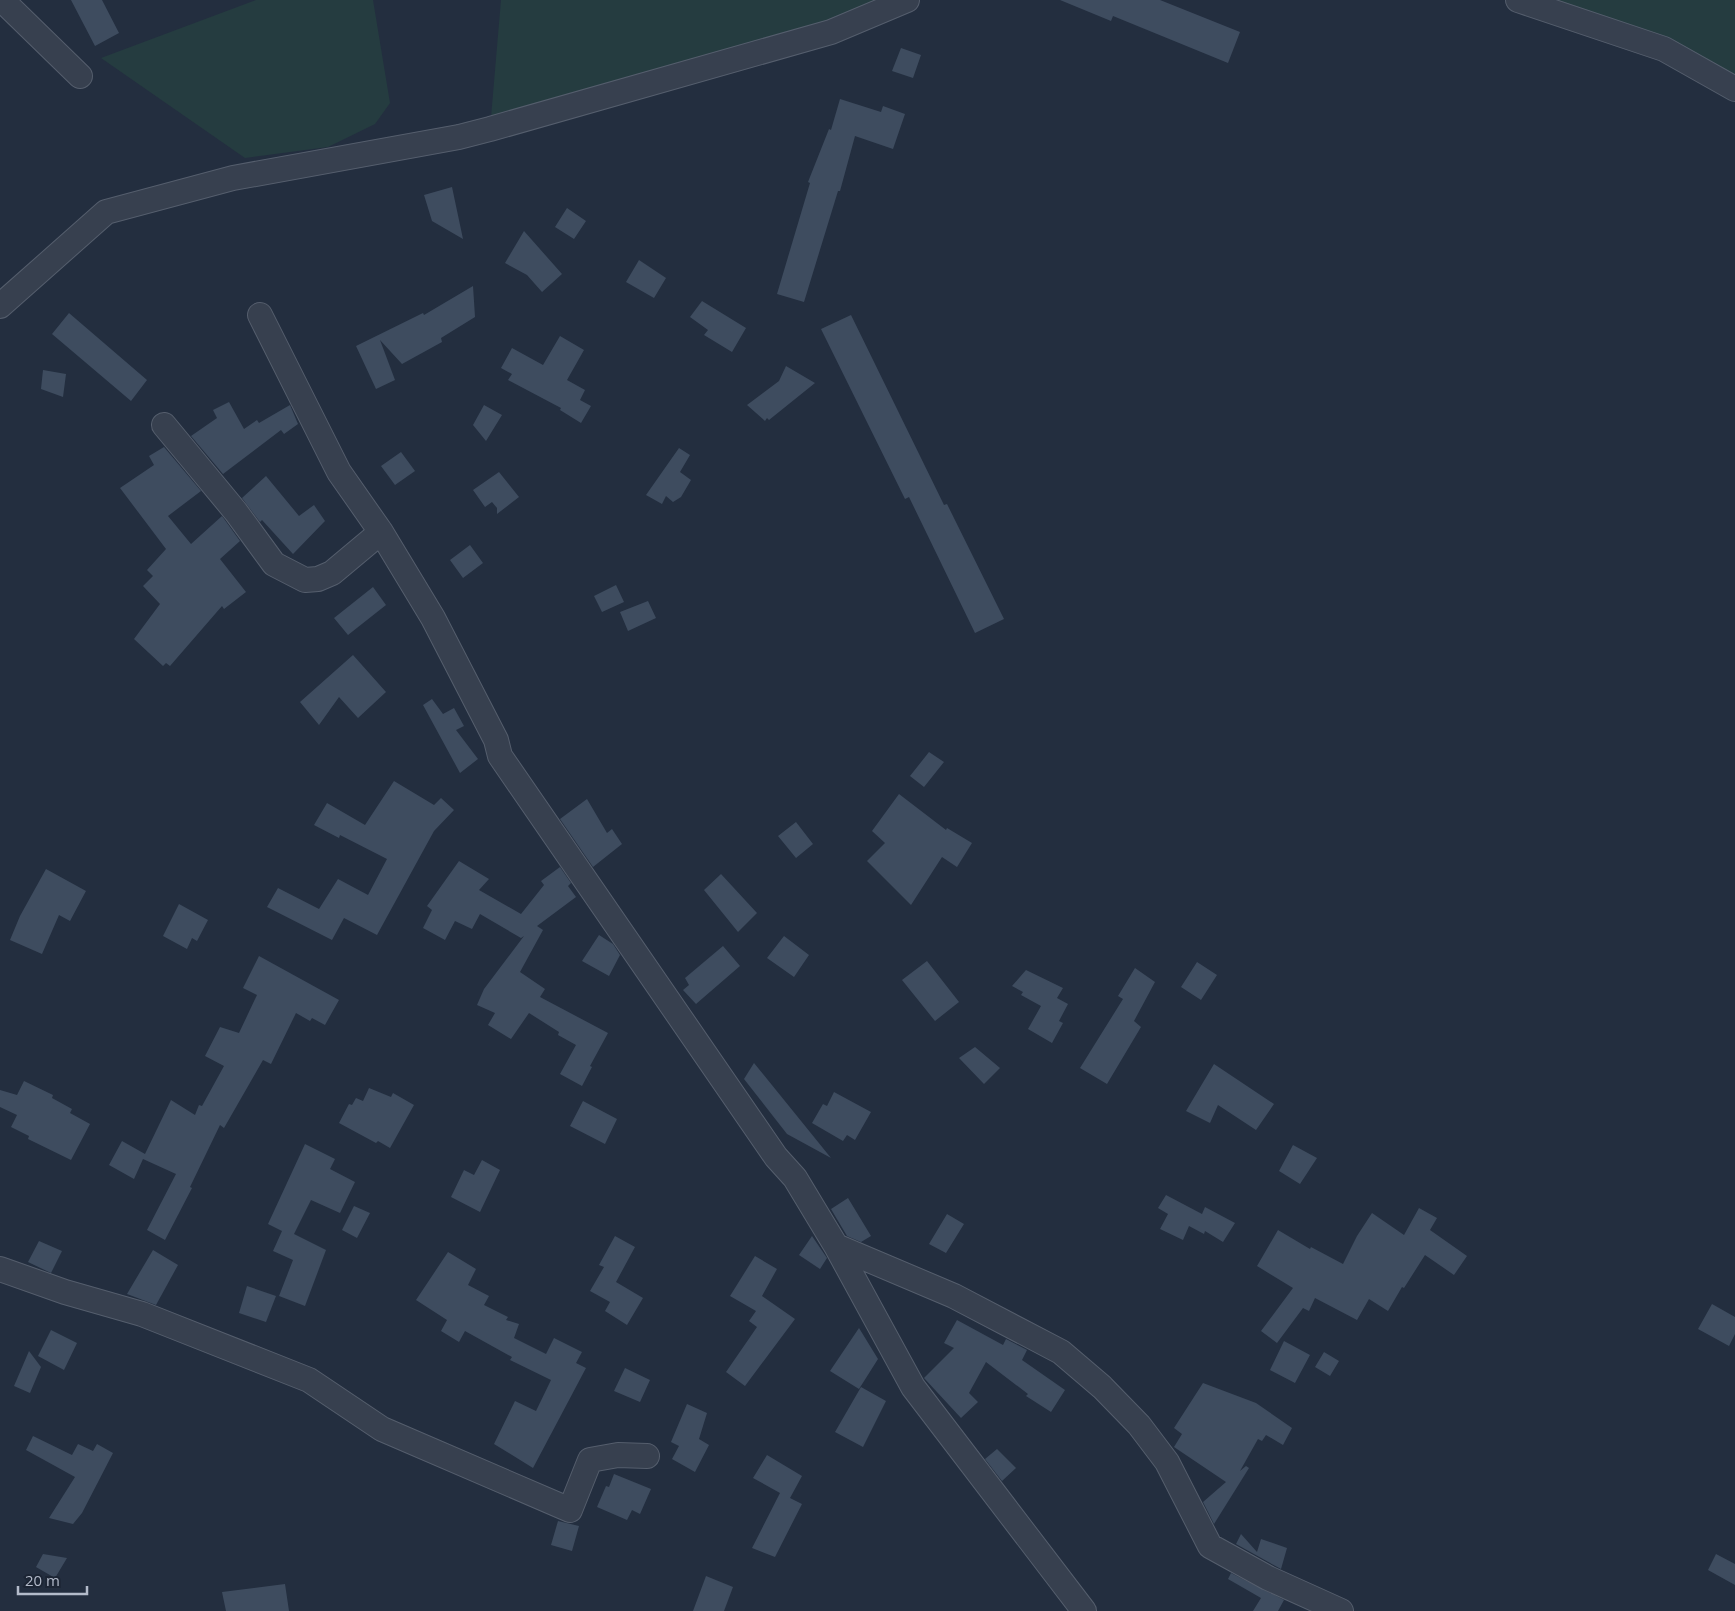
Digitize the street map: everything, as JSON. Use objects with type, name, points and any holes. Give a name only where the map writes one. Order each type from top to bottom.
[{"type":"street","points":[[2,0],[80,76]]},
{"type":"street","points":[[0,306],[106,212],[233,178],[482,131],[831,32],[907,0]]},
{"type":"street","points":[[1518,0],[1664,49],[1735,89]]},
{"type":"street","points":[[260,315],[339,472],[381,532],[433,618],[496,740],[500,756],[776,1157],[795,1178],[836,1246],[913,1386],[1084,1611]]},
{"type":"street","points":[[164,425],[236,512],[274,564],[305,580],[318,579],[332,573],[381,532]]},
{"type":"street","points":[[836,1246],[954,1296],[1061,1352],[1102,1387],[1139,1425],[1167,1462],[1210,1546],[1268,1578],[1341,1611]]},
{"type":"street","points":[[0,1269],[65,1292],[142,1314],[309,1380],[382,1429],[570,1510],[590,1460],[618,1455],[647,1456]]},
{"type":"green space","points":[[256,0],[373,0],[390,103],[375,124],[328,147],[245,158],[101,58]]},
{"type":"green space","points":[[501,0],[907,0],[490,129]]},
{"type":"green space","points":[[1518,0],[1735,0],[1735,89]]},
{"type":"building","points":[[71,0],[102,0],[119,33],[95,46]]},
{"type":"building","points":[[1060,0],[1160,0],[1240,32],[1228,63],[1113,16],[1111,21]]},
{"type":"building","points":[[901,48],[921,55],[913,78],[892,71]]},
{"type":"building","points":[[840,99],[881,112],[883,106],[905,114],[893,149],[855,136],[840,191],[838,191],[804,302],[777,294],[810,183],[808,182],[829,129],[831,130]]},
{"type":"building","points":[[452,187],[463,239],[432,221],[424,195]]},
{"type":"building","points":[[567,208],[586,221],[574,239],[555,227]]},
{"type":"building","points":[[524,231],[562,274],[542,292],[527,275],[505,263]]},
{"type":"building","points":[[639,260],[666,278],[654,298],[626,282]]},
{"type":"building","points":[[473,286],[475,317],[441,338],[442,342],[402,364],[380,340],[395,380],[376,389],[356,346],[423,313],[424,315]]},
{"type":"building","points":[[702,301],[746,328],[732,352],[704,335],[708,330],[690,317]]},
{"type":"building","points":[[69,313],[147,380],[131,401],[52,334]]},
{"type":"building","points":[[851,315],[944,505],[947,504],[1004,619],[975,633],[909,497],[905,499],[821,329]]},
{"type":"building","points":[[560,336],[584,350],[567,380],[585,390],[580,400],[591,406],[581,423],[560,410],[561,408],[508,380],[512,374],[501,368],[512,348],[543,365]]},
{"type":"building","points":[[786,366],[815,383],[769,420],[767,418],[765,421],[747,405],[779,381]]},
{"type":"building","points":[[43,370],[66,374],[63,397],[41,389]]},
{"type":"building","points":[[229,402],[244,429],[257,420],[259,423],[290,405],[298,424],[284,434],[281,430],[223,474],[191,436],[217,418],[213,410]]},
{"type":"building","points":[[484,405],[502,415],[486,441],[473,425]]},
{"type":"building","points":[[164,447],[201,491],[168,516],[191,544],[222,516],[240,541],[220,559],[246,592],[224,609],[222,606],[170,666],[166,663],[163,666],[134,639],[160,604],[143,586],[153,576],[147,570],[166,549],[120,488],[154,465],[149,456]]},
{"type":"building","points":[[679,448],[690,455],[680,472],[691,480],[681,497],[673,502],[666,496],[662,504],[646,495]]},
{"type":"building","points":[[401,452],[415,471],[395,485],[381,466]]},
{"type":"building","points":[[499,472],[519,497],[497,514],[497,508],[492,502],[485,507],[473,490]]},
{"type":"building","points":[[266,476],[299,516],[314,505],[325,521],[293,554],[262,520],[260,522],[242,498]]},
{"type":"building","points":[[470,545],[483,563],[463,578],[450,560]]},
{"type":"building","points":[[616,585],[624,602],[602,612],[594,596]]},
{"type":"building","points":[[373,587],[386,605],[348,635],[334,618]]},
{"type":"building","points":[[648,601],[656,618],[628,631],[620,612]]},
{"type":"building","points":[[353,655],[386,692],[358,718],[339,697],[319,725],[300,702]]},
{"type":"building","points":[[432,699],[443,714],[454,708],[464,726],[456,730],[478,759],[460,773],[423,705]]},
{"type":"building","points":[[929,752],[944,762],[924,787],[910,776]]},
{"type":"building","points":[[394,781],[434,805],[441,798],[454,810],[434,831],[377,935],[344,918],[332,940],[267,907],[278,888],[319,909],[338,879],[368,895],[387,859],[340,835],[339,838],[314,825],[327,803],[365,825]]},
{"type":"building","points":[[899,794],[946,830],[947,828],[972,843],[957,867],[942,857],[911,905],[867,861],[885,843],[872,831]]},
{"type":"building","points":[[587,799],[607,833],[612,829],[622,844],[593,867],[560,819]]},
{"type":"building","points":[[796,822],[813,844],[796,858],[778,836]]},
{"type":"building","points":[[459,861],[489,879],[479,890],[521,914],[544,885],[541,881],[560,867],[571,883],[568,886],[576,897],[537,926],[543,930],[520,972],[545,989],[540,997],[608,1033],[590,1066],[592,1067],[582,1086],[560,1074],[576,1045],[558,1035],[559,1032],[529,1013],[511,1039],[488,1025],[495,1013],[477,1005],[484,989],[524,936],[521,938],[480,914],[472,929],[455,921],[445,940],[423,928],[432,910],[427,906]]},
{"type":"building","points":[[46,869],[86,891],[70,921],[59,915],[42,954],[10,940],[20,916]]},
{"type":"building","points":[[721,874],[757,913],[738,932],[704,890]]},
{"type":"building","points":[[179,904],[208,920],[197,941],[192,938],[187,949],[163,936]]},
{"type":"building","points":[[599,935],[613,944],[620,955],[609,976],[582,961]]},
{"type":"building","points":[[784,936],[809,955],[794,977],[767,958]]},
{"type":"building","points":[[723,946],[740,966],[696,1004],[683,990],[689,985],[685,978]]},
{"type":"building","points":[[259,956],[339,1000],[325,1025],[312,1018],[310,1021],[296,1013],[271,1064],[263,1060],[224,1128],[220,1125],[190,1187],[192,1188],[165,1240],[147,1230],[176,1174],[143,1159],[134,1179],[109,1165],[122,1141],[145,1154],[171,1100],[195,1115],[199,1105],[202,1106],[224,1066],[205,1056],[220,1027],[239,1033],[257,995],[243,988]]},
{"type":"building","points":[[927,961],[959,1002],[935,1021],[902,980]]},
{"type":"building","points":[[1197,962],[1217,975],[1201,1000],[1181,987]]},
{"type":"building","points":[[1135,968],[1155,982],[1134,1021],[1141,1027],[1107,1084],[1080,1068],[1123,999],[1118,996]]},
{"type":"building","points":[[1026,970],[1063,988],[1057,998],[1068,1004],[1059,1021],[1063,1023],[1052,1043],[1028,1029],[1041,1006],[1021,995],[1023,992],[1012,986]]},
{"type":"building","points":[[975,1047],[1000,1068],[984,1084],[959,1058]]},
{"type":"building","points":[[754,1063],[831,1158],[787,1134],[744,1079]]},
{"type":"building","points":[[1214,1064],[1274,1104],[1256,1130],[1218,1105],[1210,1123],[1186,1111]]},
{"type":"building","points":[[24,1081],[53,1095],[52,1098],[72,1109],[70,1113],[90,1124],[71,1160],[28,1139],[29,1136],[11,1127],[17,1115],[0,1107],[0,1090],[17,1095]]},
{"type":"building","points":[[369,1088],[391,1097],[393,1093],[414,1105],[390,1148],[378,1141],[376,1143],[339,1123],[349,1104],[352,1105],[356,1098],[363,1101]]},
{"type":"building","points":[[834,1092],[871,1112],[855,1140],[847,1135],[843,1141],[812,1123],[823,1104],[827,1106]]},
{"type":"building","points":[[583,1101],[617,1119],[605,1144],[570,1126]]},
{"type":"building","points":[[305,1144],[335,1159],[330,1169],[355,1182],[340,1213],[311,1200],[294,1234],[326,1250],[305,1306],[279,1296],[293,1260],[273,1251],[282,1231],[268,1224]]},
{"type":"building","points":[[1293,1145],[1317,1158],[1300,1184],[1279,1171]]},
{"type":"building","points":[[482,1160],[500,1170],[480,1212],[451,1197],[464,1170],[474,1175]]},
{"type":"building","points":[[1166,1195],[1202,1214],[1205,1207],[1235,1223],[1223,1242],[1205,1231],[1204,1234],[1189,1226],[1183,1240],[1160,1229],[1168,1214],[1158,1208]]},
{"type":"building","points":[[848,1198],[871,1236],[861,1242],[847,1236],[831,1209]]},
{"type":"building","points":[[354,1206],[370,1213],[357,1238],[342,1230]]},
{"type":"building","points":[[1419,1208],[1437,1218],[1430,1230],[1467,1256],[1454,1275],[1425,1255],[1404,1288],[1402,1287],[1388,1311],[1369,1299],[1357,1320],[1315,1298],[1309,1311],[1303,1308],[1277,1343],[1261,1331],[1293,1288],[1257,1266],[1278,1230],[1310,1249],[1311,1247],[1343,1264],[1357,1236],[1372,1213],[1404,1235]]},
{"type":"building","points":[[947,1214],[964,1224],[946,1253],[929,1244]]},
{"type":"building","points":[[615,1236],[635,1247],[616,1282],[643,1298],[627,1325],[605,1311],[610,1302],[590,1291],[604,1267],[599,1265]]},
{"type":"building","points":[[812,1236],[827,1258],[820,1269],[799,1255]]},
{"type":"building","points":[[39,1241],[62,1251],[51,1273],[28,1262]]},
{"type":"building","points":[[153,1250],[178,1265],[156,1305],[127,1294]]},
{"type":"building","points":[[448,1252],[476,1269],[468,1285],[489,1296],[484,1305],[508,1317],[506,1320],[519,1324],[514,1338],[546,1354],[554,1338],[582,1352],[576,1363],[586,1368],[533,1468],[494,1444],[515,1401],[536,1411],[551,1380],[510,1360],[512,1357],[465,1331],[459,1342],[441,1331],[447,1320],[416,1300]]},
{"type":"building","points":[[755,1256],[777,1269],[762,1296],[795,1319],[745,1386],[726,1372],[757,1327],[749,1321],[756,1311],[730,1296]]},
{"type":"building","points":[[247,1286],[276,1296],[266,1322],[239,1313]]},
{"type":"building","points":[[1712,1304],[1735,1317],[1735,1334],[1729,1346],[1698,1329]]},
{"type":"building","points":[[957,1320],[1003,1345],[1006,1339],[1027,1350],[1022,1360],[1065,1390],[1051,1412],[1026,1396],[1028,1394],[986,1362],[969,1393],[978,1402],[961,1418],[924,1378],[954,1348],[944,1343]]},
{"type":"building","points":[[859,1328],[878,1359],[859,1389],[830,1371]]},
{"type":"building","points":[[51,1330],[77,1343],[64,1370],[38,1356]]},
{"type":"building","points":[[1284,1341],[1310,1355],[1295,1383],[1270,1370]]},
{"type":"building","points":[[29,1351],[41,1367],[30,1393],[14,1386]]},
{"type":"building","points":[[1324,1352],[1339,1361],[1330,1376],[1315,1367]]},
{"type":"building","points":[[625,1368],[650,1380],[640,1402],[614,1391]]},
{"type":"building","points":[[1203,1383],[1256,1403],[1292,1428],[1283,1445],[1266,1435],[1262,1441],[1258,1439],[1240,1471],[1246,1466],[1249,1468],[1214,1524],[1203,1502],[1226,1482],[1174,1447],[1182,1434],[1174,1428]]},
{"type":"building","points":[[861,1387],[886,1401],[863,1447],[835,1432]]},
{"type":"building","points":[[687,1404],[707,1413],[699,1439],[709,1445],[695,1472],[672,1459],[679,1446],[671,1442]]},
{"type":"building","points":[[33,1436],[72,1455],[78,1444],[93,1451],[97,1444],[113,1453],[82,1513],[73,1524],[49,1518],[75,1477],[26,1450]]},
{"type":"building","points":[[997,1449],[1016,1468],[1002,1481],[985,1459]]},
{"type":"building","points":[[767,1455],[802,1476],[790,1498],[802,1504],[775,1557],[752,1548],[780,1493],[753,1478]]},
{"type":"building","points":[[614,1474],[651,1489],[640,1514],[632,1510],[627,1520],[597,1507],[606,1486],[609,1487]]},
{"type":"building","points":[[558,1521],[579,1526],[572,1551],[551,1545]]},
{"type":"building","points":[[1241,1534],[1257,1552],[1261,1539],[1287,1548],[1281,1569],[1236,1544]]},
{"type":"building","points":[[43,1554],[67,1558],[55,1578],[36,1567]]},
{"type":"building","points":[[1716,1554],[1735,1564],[1735,1585],[1708,1570]]},
{"type":"building","points":[[1231,1573],[1284,1600],[1278,1611],[1253,1611],[1261,1598],[1228,1579]]},
{"type":"building","points":[[706,1576],[733,1587],[724,1611],[693,1611]]},
{"type":"building","points":[[285,1584],[289,1611],[226,1611],[222,1592]]}]
